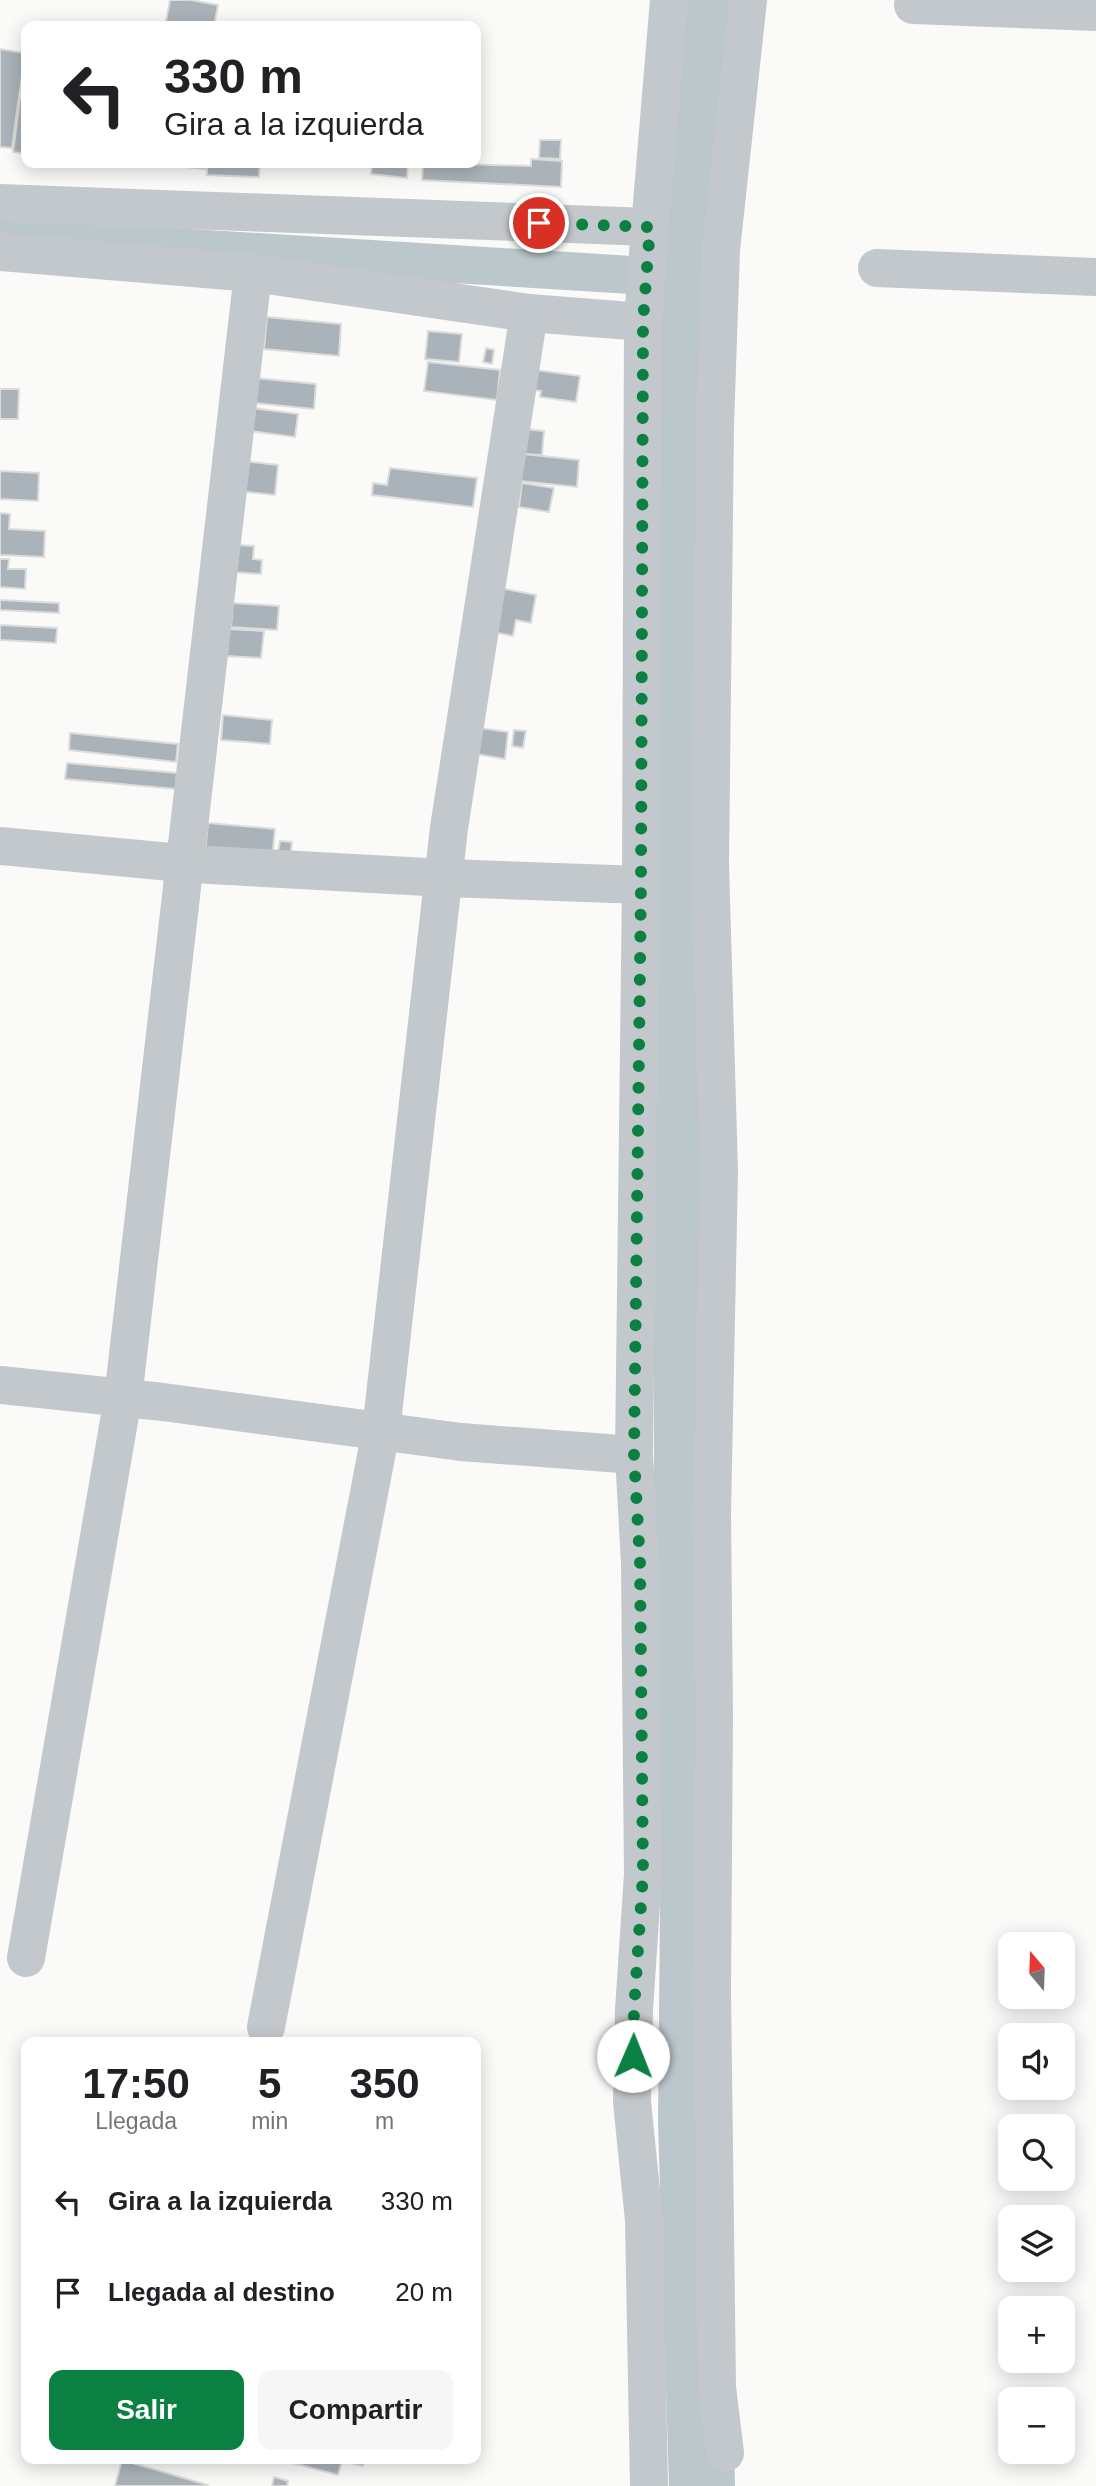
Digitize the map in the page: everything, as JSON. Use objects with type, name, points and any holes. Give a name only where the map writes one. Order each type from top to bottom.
[{"type":"street","points":[[649,2486],[644,2220],[632,2102],[634,2010],[643,1874],[640,1563],[634,1455],[641,885],[643,322],[669,0]]},
{"type":"street","points":[[725,2452],[717,2387],[712,1992],[712,1513],[719,1171],[710,864],[715,425],[721,250],[748,0]]},
{"type":"street","points":[[913,5],[1096,12]]},
{"type":"street","points":[[0,203],[650,227]]},
{"type":"street","points":[[0,251],[253,273],[529,313],[643,322]]},
{"type":"street","points":[[877,268],[1096,277]]},
{"type":"street","points":[[26,1958],[123,1398],[253,273]]},
{"type":"street","points":[[266,2027],[381,1431],[449,828],[529,313]]},
{"type":"street","points":[[0,846],[185,864],[641,885]]},
{"type":"street","points":[[0,1385],[461,1441],[634,1455]]},
{"type":"building","points":[[170,0],[191,0],[218,5],[215,21],[166,21]]},
{"type":"building","points":[[0,49],[21,52],[21,82],[12,148],[0,147]]},
{"type":"building","points":[[20,98],[21,153],[13,152]]},
{"type":"building","points":[[540,140],[561,140],[560,159],[539,158]]},
{"type":"building","points":[[531,159],[562,161],[561,187],[422,180],[423,168],[481,168],[481,165],[531,166]]},
{"type":"building","points":[[207,168],[260,168],[259,177],[207,175]]},
{"type":"building","points":[[372,168],[408,168],[407,178],[371,174]]},
{"type":"building","points":[[267,317],[341,324],[339,356],[264,349]]},
{"type":"building","points":[[428,331],[462,334],[459,362],[425,359]]},
{"type":"building","points":[[486,348],[494,350],[492,364],[483,362]]},
{"type":"building","points":[[428,362],[500,370],[497,400],[424,391]]},
{"type":"building","points":[[536,370],[580,376],[576,402],[540,397],[541,391],[533,390]]},
{"type":"building","points":[[255,378],[316,384],[314,409],[253,403]]},
{"type":"building","points":[[0,389],[19,389],[18,419],[0,419]]},
{"type":"building","points":[[253,408],[298,414],[295,437],[250,431]]},
{"type":"building","points":[[525,429],[544,431],[542,455],[524,454]]},
{"type":"building","points":[[523,454],[579,460],[577,487],[520,481]]},
{"type":"building","points":[[243,461],[278,465],[275,495],[239,491]]},
{"type":"building","points":[[390,468],[477,478],[473,507],[372,495],[373,483],[387,485]]},
{"type":"building","points":[[0,471],[39,473],[38,501],[0,499]]},
{"type":"building","points":[[522,483],[554,488],[549,512],[519,507]]},
{"type":"building","points":[[0,513],[10,514],[9,529],[45,531],[44,557],[0,555]]},
{"type":"building","points":[[237,545],[254,546],[253,559],[262,560],[261,574],[234,572]]},
{"type":"building","points":[[0,559],[9,559],[8,569],[26,569],[25,589],[0,587]]},
{"type":"building","points":[[500,588],[536,595],[531,623],[516,620],[513,636],[493,632]]},
{"type":"building","points":[[0,600],[59,603],[59,613],[0,610]]},
{"type":"building","points":[[233,603],[279,606],[277,630],[231,627]]},
{"type":"building","points":[[0,625],[57,628],[56,643],[0,640]]},
{"type":"building","points":[[228,629],[264,631],[261,658],[227,656]]},
{"type":"building","points":[[223,715],[272,720],[270,744],[221,740]]},
{"type":"building","points":[[480,728],[508,732],[505,759],[476,754]]},
{"type":"building","points":[[514,730],[526,731],[523,748],[512,746]]},
{"type":"building","points":[[70,733],[178,744],[176,762],[69,750]]},
{"type":"building","points":[[67,763],[177,773],[176,789],[65,779]]},
{"type":"building","points":[[208,823],[275,829],[272,859],[205,853]]},
{"type":"building","points":[[280,841],[292,842],[290,860],[277,858]]},
{"type":"building","points":[[121,2464],[136,2464],[208,2485],[207,2486],[115,2486]]},
{"type":"building","points":[[297,2464],[341,2464],[338,2475]]},
{"type":"building","points":[[274,2477],[288,2481],[287,2486],[272,2486]]},
{"type":"waterway","points":[[702,2486],[691,2122],[694,1808],[687,1483],[693,274],[721,0]]},
{"type":"waterway","points":[[0,231],[110,243],[632,275]]},
{"type":"waterway","points":[[666,276],[693,274]]},
{"type":"route","points":[[539,223],[650,227],[643,322],[641,885],[634,1455],[640,1563],[643,1874],[633,2056]]}]
